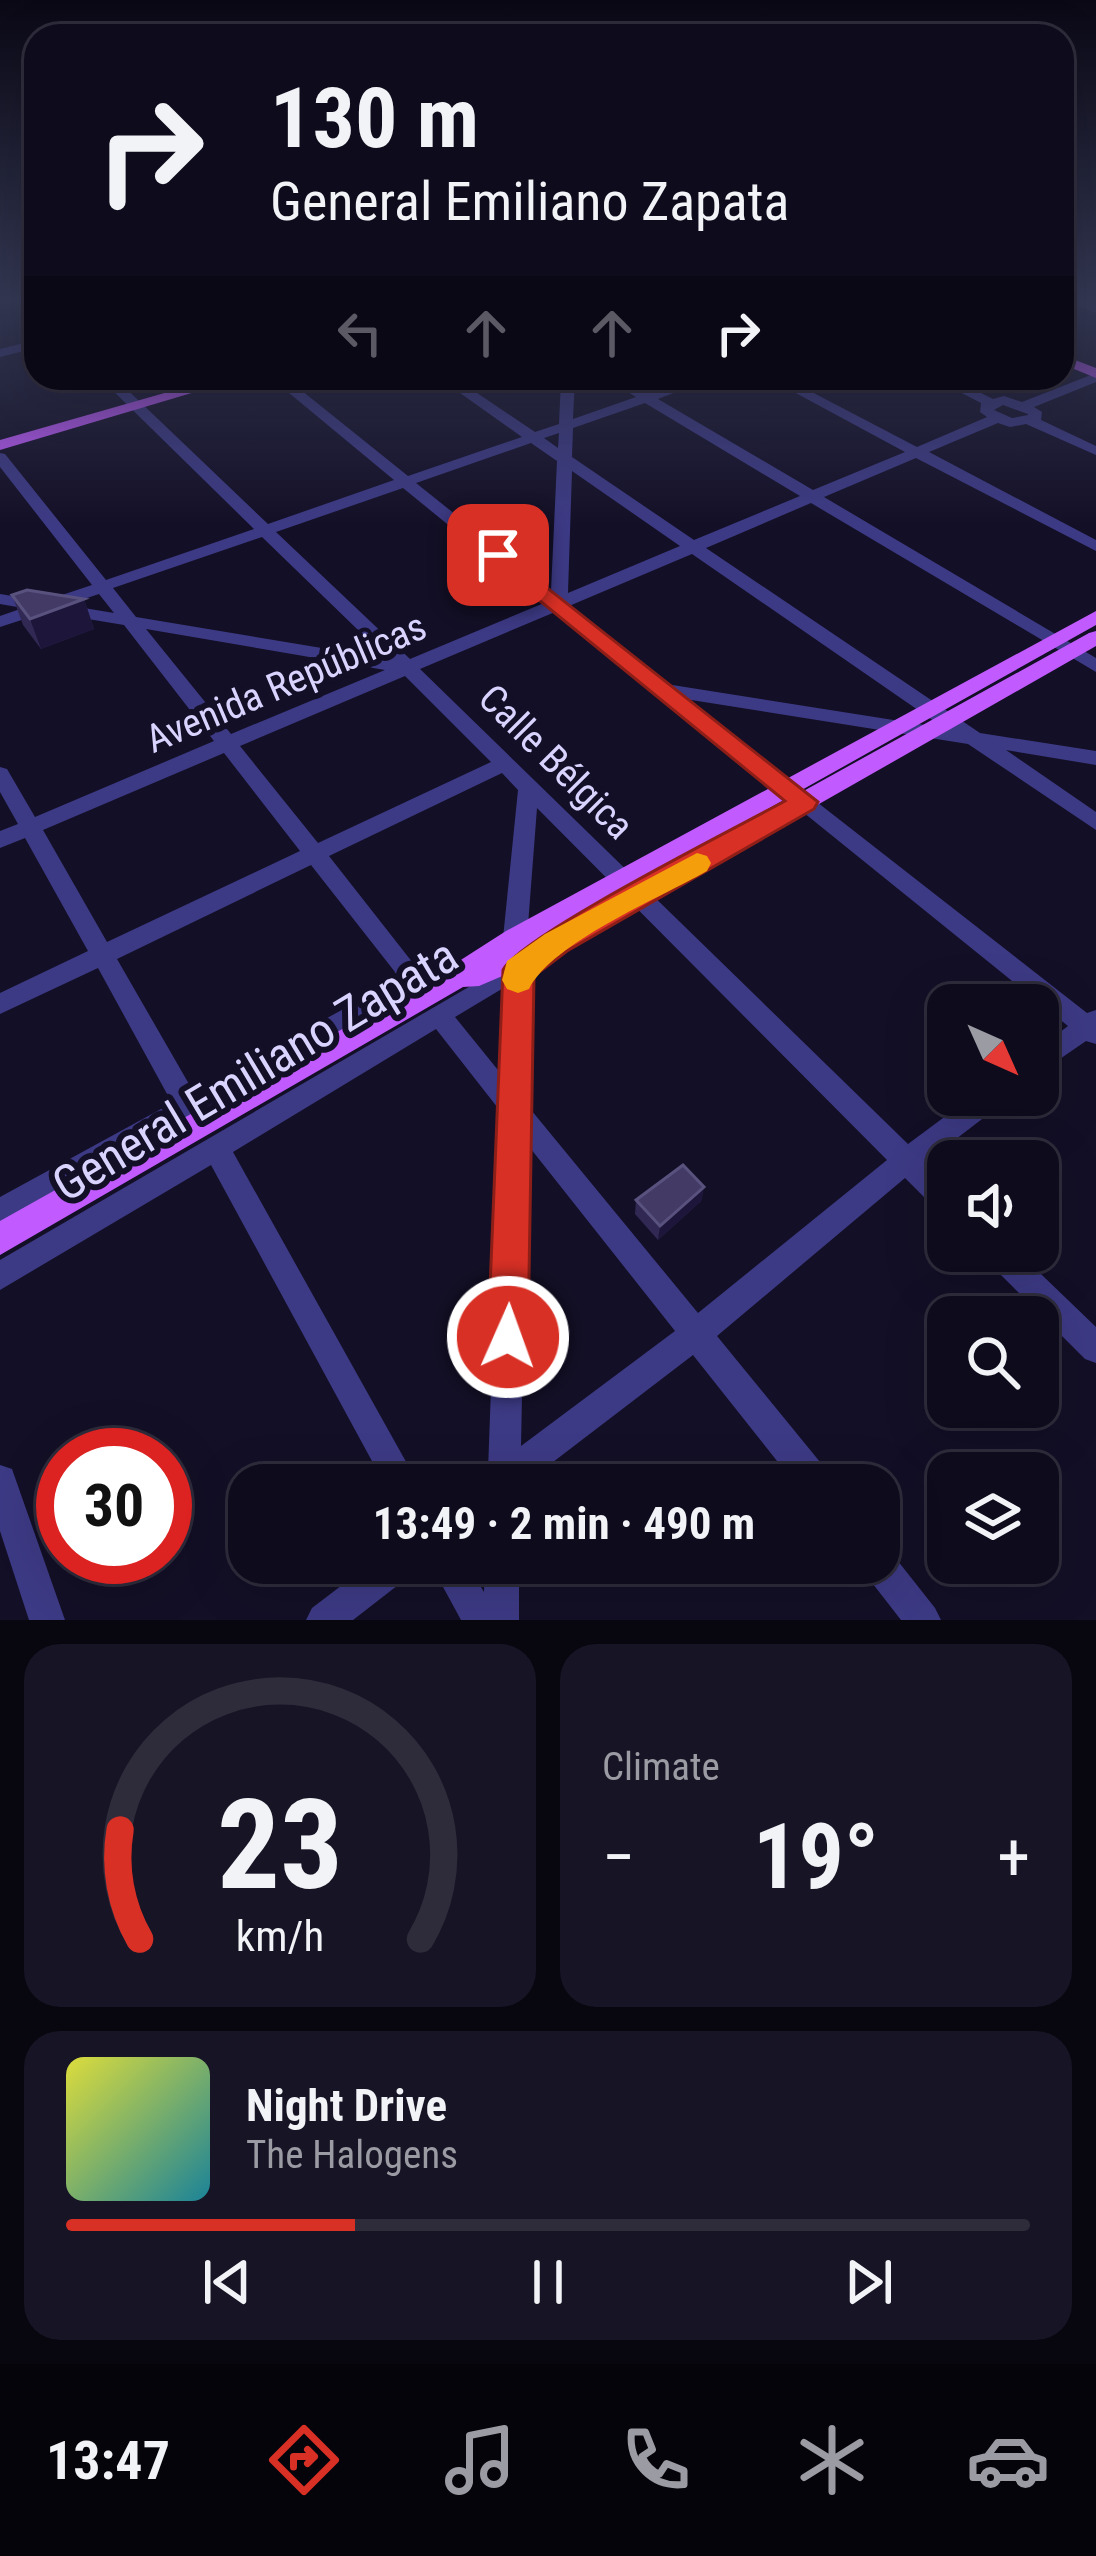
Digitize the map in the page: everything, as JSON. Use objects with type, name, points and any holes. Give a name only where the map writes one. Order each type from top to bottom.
[{"type":"main road","points":[[0,445],[192,390]]},
{"type":"main road","name":"General Emiliano Zapata","points":[[439,1002],[515,938],[628,889],[936,721],[1063,646],[1096,617]]},
{"type":"main road","name":"General Emiliano Zapata","points":[[1063,646],[1096,637]]},
{"type":"main road","name":"General Emiliano Zapata","points":[[795,796],[896,728],[936,721]]},
{"type":"main road","name":"General Emiliano Zapata","points":[[0,1239],[314,1060],[556,942],[628,889]]},
{"type":"street","name":"Calle Bélgica","points":[[119,390],[408,668],[927,1182]]},
{"type":"street","points":[[293,390],[660,689],[1093,1027],[1059,1049]]},
{"type":"street","points":[[463,390],[694,547],[936,721],[977,741],[1096,822]]},
{"type":"street","points":[[559,604],[568,390]]},
{"type":"street","points":[[633,390],[1096,666]]},
{"type":"street","points":[[0,622],[670,390]]},
{"type":"street","points":[[798,390],[1096,546]]},
{"type":"street","points":[[959,390],[993,411],[1029,413],[1096,451]]},
{"type":"street","points":[[1029,413],[1070,390]]},
{"type":"street","name":"Avenida Repúblicas","points":[[0,840],[915,452],[993,411]]},
{"type":"street","points":[[0,457],[315,854]]},
{"type":"street","points":[[0,598],[408,668]]},
{"type":"street","points":[[660,689],[896,728]]},
{"type":"street","points":[[977,741],[1096,758]]},
{"type":"street","points":[[0,1004],[501,765]]},
{"type":"street","points":[[0,774],[189,1108]]},
{"type":"street","points":[[515,938],[528,790]]},
{"type":"street","name":"General Emiliano Zapata","points":[[0,1212],[392,994],[407,979],[404,964],[315,854]]},
{"type":"street","name":"General Emiliano Zapata","points":[[0,1276],[216,1148],[439,1002],[518,970],[556,942]]},
{"type":"street","points":[[502,1464],[518,970]]},
{"type":"street","points":[[439,1002],[515,1108],[800,1464]]},
{"type":"street","points":[[526,1464],[966,1116]]},
{"type":"street","points":[[216,1148],[391,1464]]},
{"type":"street","points":[[1019,1272],[1096,1348]]},
{"type":"street","points":[[0,1481],[47,1620]]},
{"type":"street","points":[[324,1620],[371,1584]]},
{"type":"street","points":[[460,1584],[481,1620]]},
{"type":"street","points":[[501,1620],[502,1584]]},
{"type":"street","points":[[895,1584],[923,1620]]},
{"type":"building","points":[[27,590],[84,599],[30,619],[12,595]]},
{"type":"building","points":[[683,1165],[704,1187],[660,1226],[636,1200]]},
{"type":"slow traffic","points":[[518,980],[518,970],[556,942],[697,863]]},
{"type":"route","points":[[498,555],[804,802],[556,942],[518,970],[508,1337]]}]
